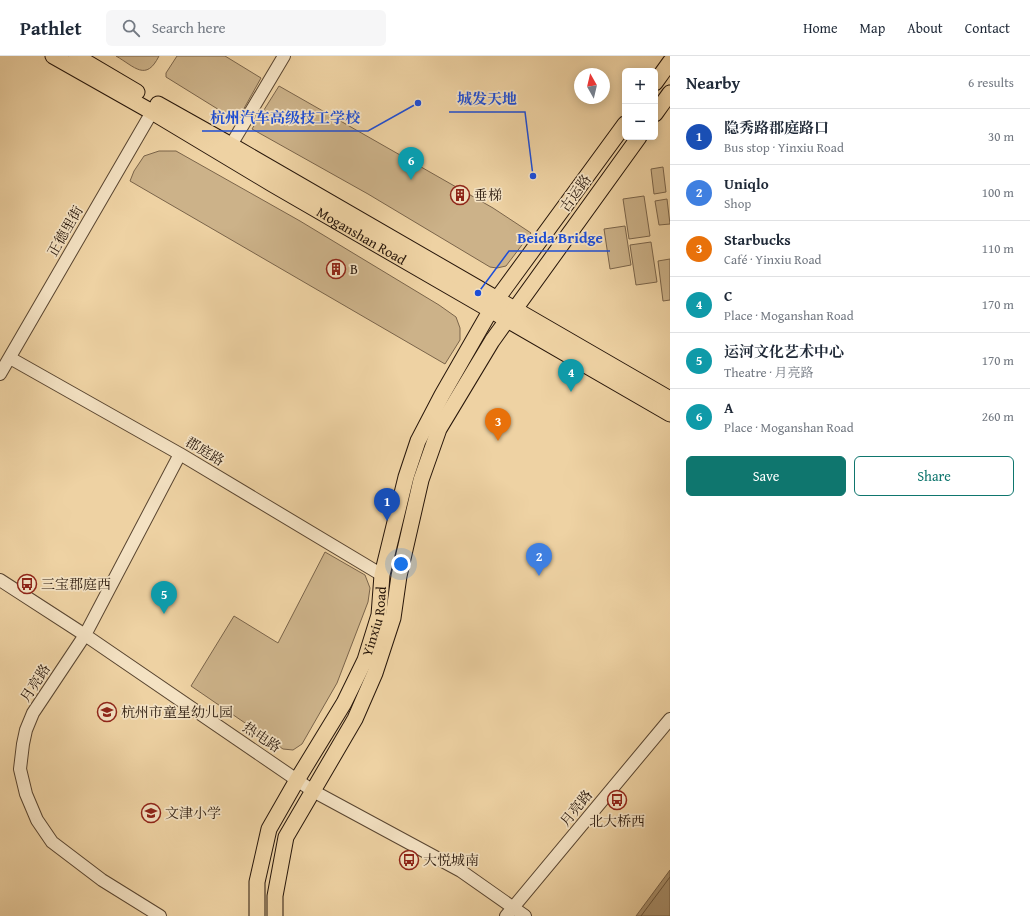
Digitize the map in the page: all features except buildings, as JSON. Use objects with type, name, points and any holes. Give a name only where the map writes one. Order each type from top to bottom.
[{"type":"main road","name":"Moganshan Road","points":[[54,56],[154,108],[231,145],[511,315],[670,414]]},
{"type":"main road","name":"Moganshan Road","points":[[76,56],[272,184],[494,305]]},
{"type":"main road","points":[[658,79],[670,62]]},
{"type":"main road","points":[[658,110],[670,93]]},
{"type":"main road","name":"古运路","points":[[494,305],[622,128]]},
{"type":"main road","name":"Yinxiu Road","points":[[275,916],[275,896],[286,837],[355,719],[375,673],[393,618],[399,576],[421,480],[439,429],[492,341],[637,140]]},
{"type":"main road","name":"Yinxiu Road","points":[[257,916],[257,882],[269,829],[344,703],[365,660],[378,615],[382,575],[406,477],[418,441],[442,395],[494,305]]},
{"type":"main road","name":"Moganshan Road","points":[[511,315],[670,399]]},
{"type":"street","points":[[231,145],[284,56]]},
{"type":"street","name":"正德里街","points":[[0,374],[154,108]]},
{"type":"street","name":"郡庭路","points":[[10,358],[180,454],[382,575]]},
{"type":"street","name":"月亮路","points":[[160,916],[102,880],[52,842],[37,820],[26,794],[20,769],[26,730],[33,713],[85,635],[180,454]]},
{"type":"street","name":"热电路","points":[[0,580],[85,635],[313,791],[461,871],[510,912],[525,916]]},
{"type":"street","name":"月亮路","points":[[510,912],[670,719]]},
{"type":"shaded area","points":[[116,56],[159,56],[149,69],[140,70]]},
{"type":"shaded area","points":[[177,56],[225,56],[261,78],[237,121],[166,77],[166,73]]},
{"type":"shaded area","points":[[279,86],[493,208],[531,233],[506,266],[497,268],[490,267],[368,194],[252,129]]},
{"type":"shaded area","points":[[159,151],[176,151],[300,221],[439,305],[456,317],[460,328],[460,340],[445,364],[130,181],[134,171],[144,156]]},
{"type":"shaded area","points":[[663,167],[666,192],[654,194],[651,169]]},
{"type":"shaded area","points":[[644,196],[650,236],[629,239],[623,199]]},
{"type":"shaded area","points":[[667,199],[670,224],[659,225],[655,201]]},
{"type":"shaded area","points":[[625,226],[631,265],[610,269],[604,229]]},
{"type":"shaded area","points":[[651,242],[657,282],[636,285],[630,245]]},
{"type":"shaded area","points":[[670,259],[670,300],[663,301],[658,261]]},
{"type":"shaded area","points":[[325,552],[365,575],[370,588],[368,602],[337,683],[302,744],[293,750],[283,749],[191,686],[234,616],[278,643]]},
{"type":"water","points":[[670,870],[670,916],[636,916]]},
{"type":"place","name":"杭州汽车高级技工学校","points":[[418,103]]},
{"type":"place","name":"城发天地","points":[[533,176]]},
{"type":"place","name":"A","points":[[411,180]]},
{"type":"place","name":"垂梯","points":[[460,195]]},
{"type":"place","name":"B","points":[[336,269]]},
{"type":"place","name":"Beida Bridge","points":[[478,293]]},
{"type":"place","name":"C","points":[[571,392]]},
{"type":"place","name":"Starbucks","points":[[498,441]]},
{"type":"place","name":"隐秀路郡庭路口","points":[[387,521]]},
{"type":"place","name":"Uniqlo","points":[[539,576]]},
{"type":"place","name":"三宝郡庭西","points":[[27,584]]},
{"type":"place","name":"运河文化艺术中心","points":[[164,614]]},
{"type":"place","name":"杭州市童星幼儿园","points":[[107,712]]},
{"type":"place","name":"北大桥西","points":[[617,800]]},
{"type":"place","name":"文津小学","points":[[151,813]]},
{"type":"place","name":"大悦城南","points":[[409,860]]}]
